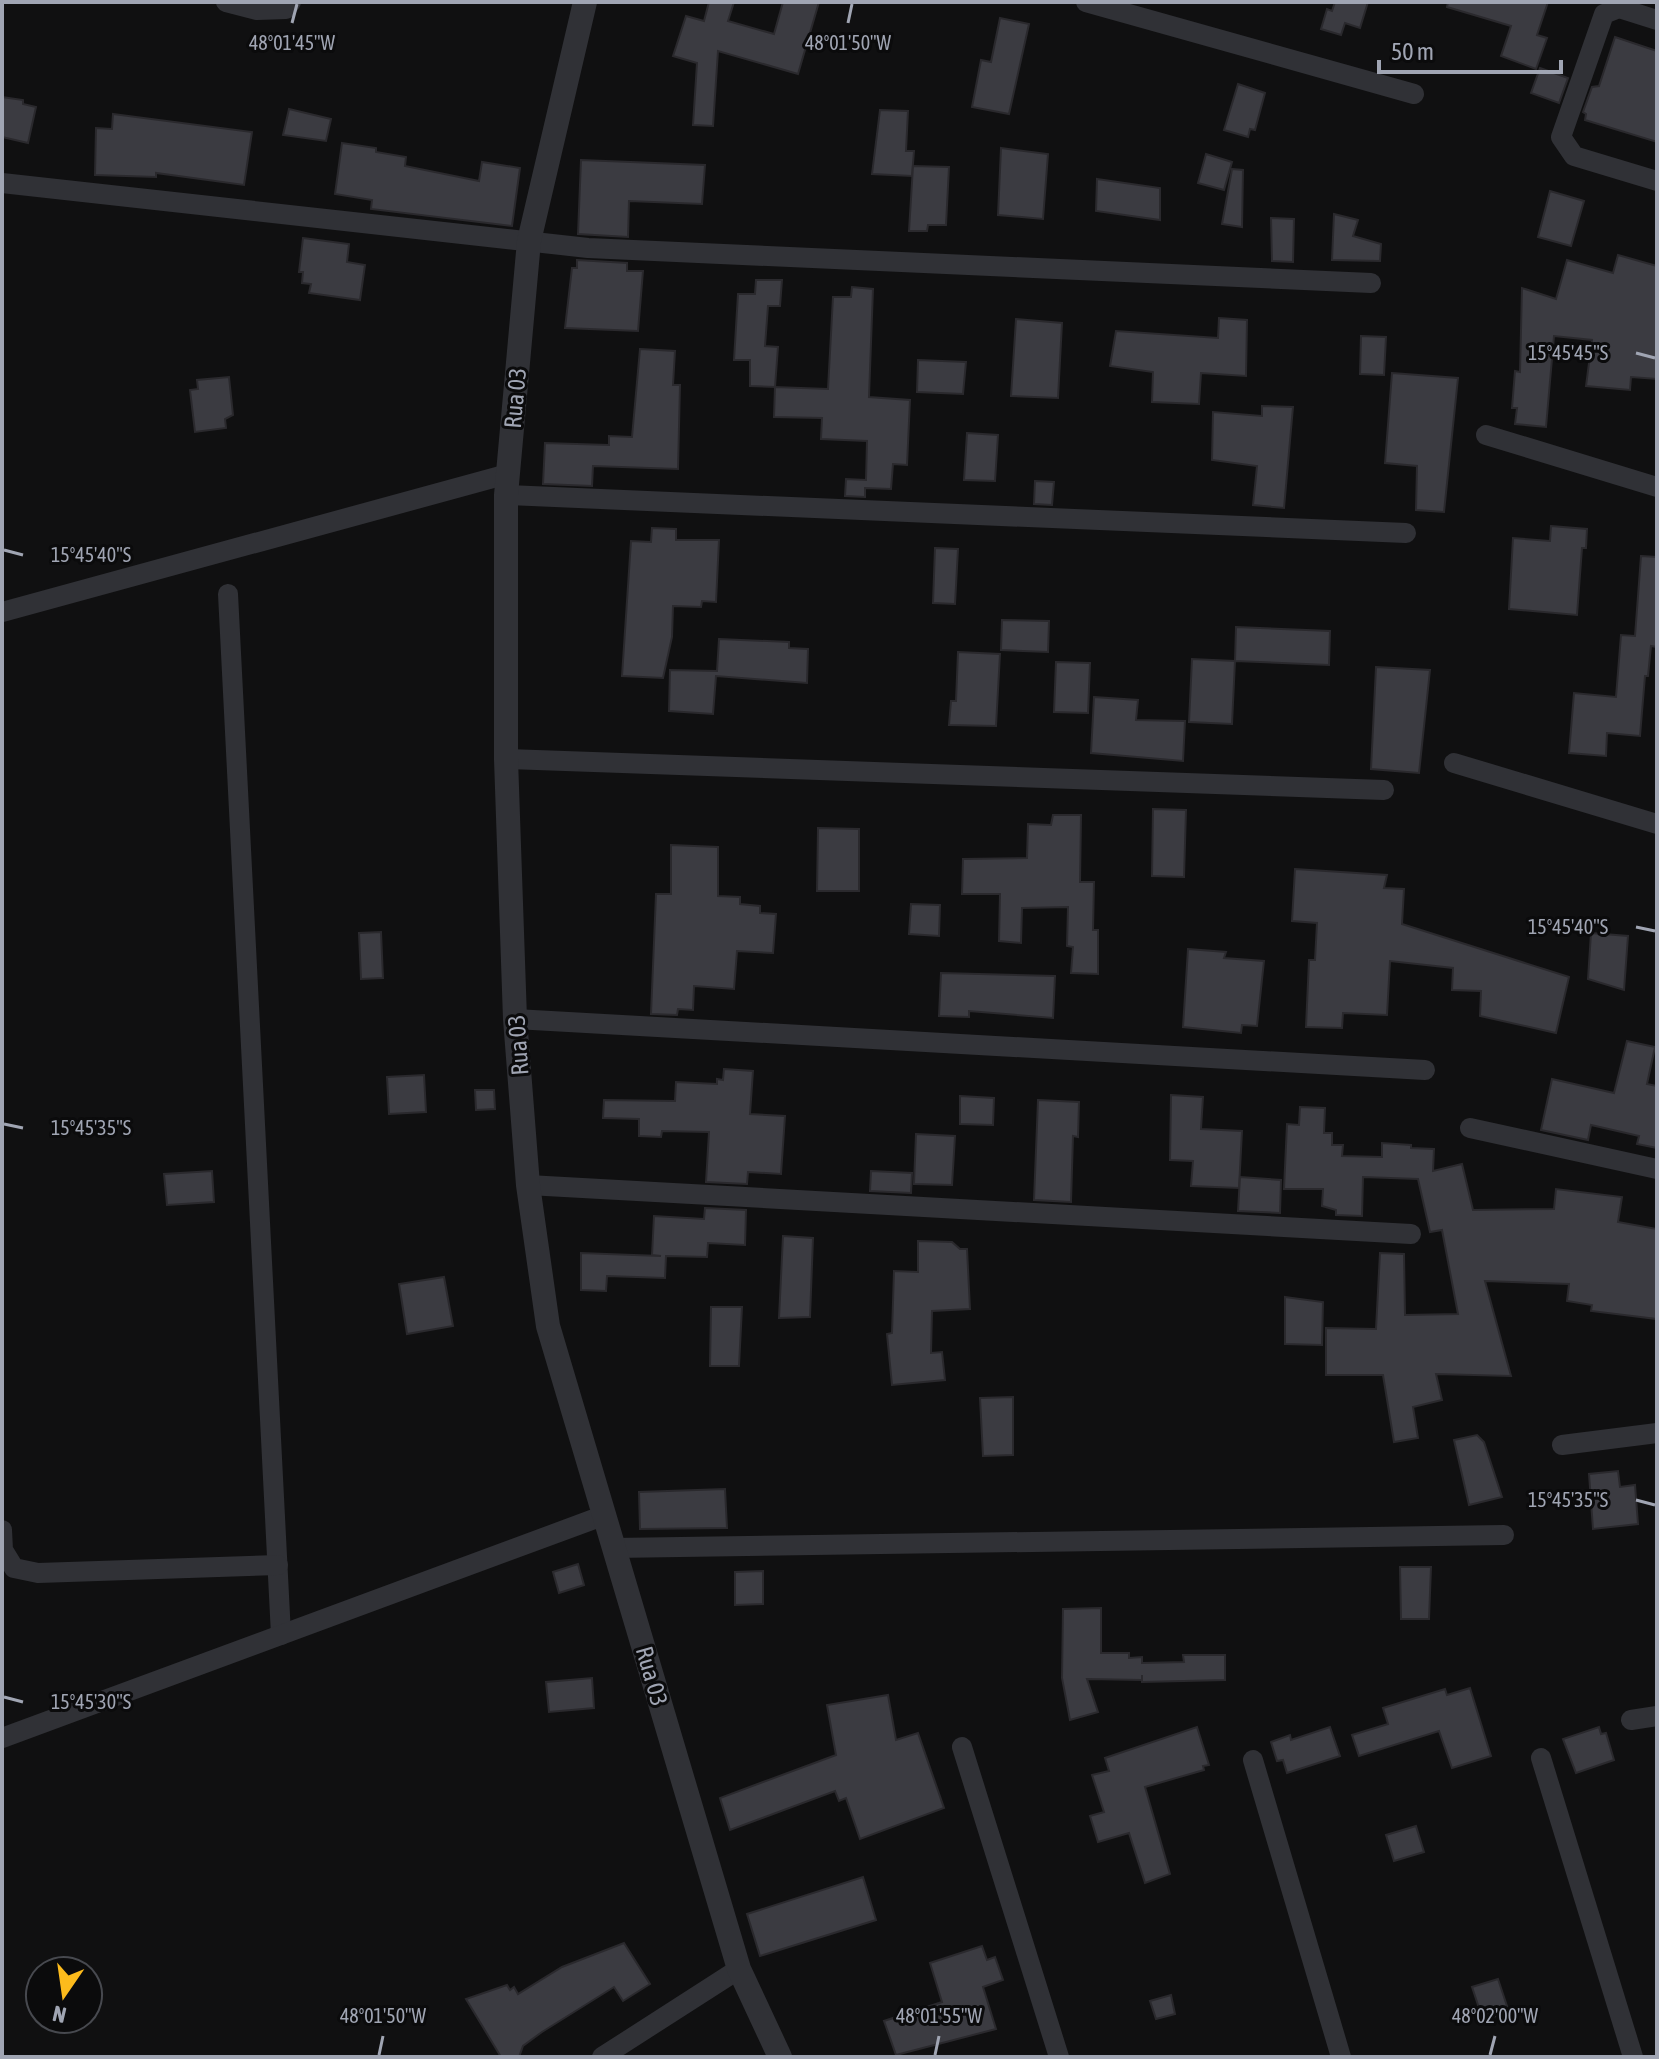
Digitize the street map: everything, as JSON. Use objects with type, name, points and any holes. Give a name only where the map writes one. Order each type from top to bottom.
[{"type":"street","points":[[226,2],[257,10],[286,9],[291,2]]},
{"type":"street","name":"Rua 03","points":[[585,2],[529,241],[507,485],[506,759],[515,1019],[528,1185],[548,1326],[739,1969],[780,2057]]},
{"type":"street","points":[[1086,2],[1414,94]]},
{"type":"street","points":[[1657,20],[1619,8],[1604,14],[1561,137],[1574,156],[1657,181]]},
{"type":"street","points":[[2,183],[603,249],[1371,283]]},
{"type":"street","points":[[1486,435],[1657,487]]},
{"type":"street","points":[[2,612],[507,485],[1406,533]]},
{"type":"street","points":[[228,594],[281,1635]]},
{"type":"street","points":[[506,759],[1384,790]]},
{"type":"street","points":[[1454,763],[1657,824]]},
{"type":"street","points":[[515,1019],[1425,1070]]},
{"type":"street","points":[[1470,1128],[1657,1169]]},
{"type":"street","points":[[528,1185],[1411,1234]]},
{"type":"street","points":[[1562,1445],[1657,1433]]},
{"type":"street","points":[[2,1738],[605,1515]]},
{"type":"street","points":[[2,1530],[3,1550],[14,1568],[38,1573],[278,1565]]},
{"type":"street","points":[[614,1548],[1504,1535]]},
{"type":"street","points":[[1631,1720],[1657,1716]]},
{"type":"street","points":[[962,1747],[1059,2057]]},
{"type":"street","points":[[1541,1758],[1633,2057]]},
{"type":"street","points":[[1253,1760],[1341,2057]]},
{"type":"street","points":[[602,2057],[739,1969]]},
{"type":"building","points":[[709,2],[734,2],[728,21],[774,34],[783,2],[819,2],[798,74],[718,51],[713,126],[693,125],[697,63],[673,56],[686,16],[704,21]]},
{"type":"building","points":[[1335,2],[1368,2],[1360,28],[1345,23],[1341,35],[1321,29],[1327,9],[1332,11]]},
{"type":"building","points":[[1448,2],[1548,2],[1537,35],[1547,38],[1536,69],[1501,56],[1511,26],[1447,7]]},
{"type":"building","points":[[1000,18],[1029,24],[1009,114],[972,107],[981,60],[991,62]]},
{"type":"building","points":[[1615,37],[1657,51],[1657,142],[1585,120],[1586,114],[1583,112],[1592,87],[1599,86]]},
{"type":"building","points":[[1540,68],[1568,78],[1559,103],[1531,93]]},
{"type":"building","points":[[1238,84],[1265,93],[1255,130],[1250,129],[1248,137],[1224,130]]},
{"type":"building","points":[[2,97],[23,100],[23,104],[36,107],[28,143],[2,137]]},
{"type":"building","points":[[289,109],[331,119],[326,141],[283,135]]},
{"type":"building","points":[[880,110],[908,111],[906,151],[914,151],[912,176],[872,174]]},
{"type":"building","points":[[113,114],[252,132],[244,185],[156,173],[156,177],[95,175],[96,128],[112,129]]},
{"type":"building","points":[[342,143],[406,157],[405,166],[479,181],[482,162],[520,168],[512,226],[371,209],[372,200],[335,194]]},
{"type":"building","points":[[1001,148],[1048,154],[1043,219],[998,215]]},
{"type":"building","points":[[1206,154],[1232,162],[1224,190],[1198,183]]},
{"type":"building","points":[[581,160],[705,165],[702,204],[629,201],[628,237],[578,234]]},
{"type":"building","points":[[913,166],[949,167],[946,225],[928,225],[927,231],[909,231]]},
{"type":"building","points":[[1232,169],[1243,170],[1242,227],[1222,224]]},
{"type":"building","points":[[1097,179],[1160,188],[1160,220],[1096,211]]},
{"type":"building","points":[[1550,191],[1584,201],[1571,246],[1538,237]]},
{"type":"building","points":[[1334,214],[1358,220],[1353,236],[1381,244],[1380,261],[1332,260]]},
{"type":"building","points":[[1271,218],[1294,219],[1293,262],[1272,261]]},
{"type":"building","points":[[303,238],[349,244],[347,262],[365,265],[360,300],[309,293],[311,284],[302,283],[303,272],[299,272]]},
{"type":"building","points":[[1618,255],[1657,266],[1657,379],[1631,377],[1630,390],[1586,386],[1592,340],[1554,336],[1546,427],[1515,424],[1517,408],[1512,408],[1515,371],[1520,372],[1522,288],[1556,299],[1567,260],[1613,273]]},
{"type":"building","points":[[577,260],[627,263],[627,271],[643,271],[638,331],[565,328],[572,268],[577,268]]},
{"type":"building","points":[[756,280],[782,280],[780,306],[768,306],[765,346],[778,347],[775,387],[750,386],[750,360],[734,360],[738,294],[755,294]]},
{"type":"building","points":[[852,287],[873,289],[869,397],[910,400],[907,465],[893,464],[891,489],[865,488],[865,497],[845,496],[846,479],[866,480],[867,441],[821,439],[822,418],[774,417],[775,387],[828,389],[833,297],[851,297]]},
{"type":"building","points":[[1219,318],[1247,320],[1246,376],[1201,373],[1199,404],[1152,402],[1153,372],[1110,366],[1116,331],[1218,338]]},
{"type":"building","points":[[1016,319],[1062,323],[1058,398],[1011,396]]},
{"type":"building","points":[[1361,336],[1386,337],[1384,375],[1360,374]]},
{"type":"building","points":[[640,349],[675,351],[673,385],[680,385],[678,469],[593,466],[592,486],[543,484],[545,443],[609,445],[609,436],[632,437]]},
{"type":"building","points":[[918,360],[966,362],[963,394],[917,392]]},
{"type":"building","points":[[1392,373],[1458,378],[1444,512],[1416,510],[1417,466],[1385,463]]},
{"type":"building","points":[[229,377],[233,415],[225,419],[226,428],[195,432],[190,390],[198,389],[197,380]]},
{"type":"building","points":[[1262,406],[1293,407],[1284,508],[1253,505],[1257,466],[1212,460],[1213,412],[1262,416]]},
{"type":"building","points":[[967,433],[998,435],[995,481],[964,480]]},
{"type":"building","points":[[1035,481],[1054,482],[1052,505],[1034,504]]},
{"type":"building","points":[[1551,526],[1587,529],[1586,548],[1582,548],[1577,615],[1509,609],[1513,538],[1550,541]]},
{"type":"building","points":[[652,528],[676,529],[676,540],[719,540],[716,602],[702,601],[701,607],[673,606],[672,637],[663,678],[622,676],[631,541],[651,542]]},
{"type":"building","points":[[935,548],[958,549],[955,604],[933,603]]},
{"type":"building","points":[[1641,556],[1657,557],[1657,647],[1651,646],[1648,676],[1645,676],[1640,736],[1607,733],[1606,756],[1569,753],[1574,693],[1616,697],[1621,635],[1635,636]]},
{"type":"building","points":[[1002,620],[1049,621],[1048,652],[1001,650]]},
{"type":"building","points":[[1236,627],[1330,631],[1329,665],[1235,661]]},
{"type":"building","points":[[719,639],[789,642],[789,648],[808,649],[807,683],[716,676],[713,714],[669,711],[670,670],[717,671]]},
{"type":"building","points":[[958,652],[1000,654],[996,726],[949,725],[951,701],[956,701]]},
{"type":"building","points":[[1192,659],[1235,661],[1232,724],[1189,722]]},
{"type":"building","points":[[1056,662],[1090,663],[1088,713],[1054,712]]},
{"type":"building","points":[[1376,667],[1430,670],[1419,773],[1371,769]]},
{"type":"building","points":[[1094,697],[1138,700],[1136,720],[1185,721],[1183,761],[1091,753]]},
{"type":"building","points":[[1153,809],[1186,810],[1184,877],[1152,876]]},
{"type":"building","points":[[1053,815],[1081,815],[1080,882],[1094,882],[1093,930],[1098,930],[1098,974],[1071,973],[1073,947],[1067,946],[1068,907],[1022,908],[1021,943],[999,941],[1000,894],[962,894],[963,859],[1027,858],[1028,824],[1051,825]]},
{"type":"building","points":[[818,828],[859,829],[859,891],[817,891]]},
{"type":"building","points":[[671,845],[718,847],[718,896],[740,897],[740,904],[760,906],[760,913],[776,914],[773,953],[737,951],[734,989],[694,986],[693,1010],[678,1009],[677,1015],[651,1014],[656,894],[671,894]]},
{"type":"building","points":[[1295,869],[1387,875],[1384,888],[1404,889],[1402,924],[1569,977],[1556,1033],[1480,1016],[1481,991],[1452,990],[1453,968],[1390,961],[1387,1015],[1343,1013],[1342,1028],[1306,1027],[1309,960],[1315,960],[1317,923],[1292,921]]},
{"type":"building","points":[[911,904],[940,905],[939,936],[909,934]]},
{"type":"building","points":[[381,932],[383,978],[361,979],[359,933]]},
{"type":"building","points":[[1591,933],[1628,936],[1624,990],[1588,979]]},
{"type":"building","points":[[1188,949],[1226,952],[1224,958],[1264,961],[1257,1026],[1242,1025],[1241,1033],[1183,1027]]},
{"type":"building","points":[[941,973],[1055,976],[1053,1018],[969,1011],[969,1017],[939,1016]]},
{"type":"building","points":[[1627,1041],[1655,1047],[1647,1084],[1657,1086],[1657,1148],[1637,1144],[1639,1136],[1591,1125],[1588,1140],[1541,1130],[1552,1079],[1614,1093]]},
{"type":"building","points":[[724,1069],[753,1071],[750,1114],[785,1116],[781,1174],[748,1172],[747,1184],[706,1182],[709,1132],[662,1131],[661,1137],[639,1136],[639,1119],[603,1118],[604,1100],[675,1101],[676,1082],[717,1084],[717,1079],[723,1080]]},
{"type":"building","points":[[424,1075],[426,1112],[389,1114],[387,1077]]},
{"type":"building","points":[[475,1090],[494,1090],[495,1109],[476,1110]]},
{"type":"building","points":[[1171,1095],[1203,1097],[1201,1129],[1242,1131],[1239,1188],[1191,1186],[1193,1161],[1170,1160]]},
{"type":"building","points":[[960,1096],[994,1098],[993,1125],[960,1124]]},
{"type":"building","points":[[1038,1100],[1079,1102],[1078,1137],[1073,1136],[1071,1202],[1034,1200]]},
{"type":"building","points":[[1300,1107],[1325,1108],[1324,1133],[1332,1133],[1332,1145],[1343,1145],[1342,1156],[1382,1157],[1382,1143],[1434,1149],[1433,1171],[1462,1164],[1473,1210],[1554,1209],[1556,1189],[1622,1197],[1618,1222],[1657,1229],[1657,1319],[1591,1311],[1592,1305],[1567,1301],[1569,1284],[1485,1281],[1511,1376],[1436,1374],[1442,1400],[1413,1407],[1418,1438],[1394,1442],[1383,1375],[1326,1375],[1326,1328],[1376,1329],[1380,1253],[1404,1254],[1405,1315],[1458,1314],[1442,1230],[1430,1232],[1418,1179],[1363,1177],[1362,1216],[1336,1215],[1336,1210],[1322,1206],[1323,1189],[1284,1189],[1287,1124],[1299,1125]]},
{"type":"building","points":[[916,1134],[955,1136],[952,1185],[914,1184]]},
{"type":"building","points":[[212,1171],[214,1202],[167,1205],[164,1174]]},
{"type":"building","points":[[871,1171],[912,1173],[911,1193],[870,1191]]},
{"type":"building","points":[[1240,1177],[1281,1180],[1280,1213],[1238,1211]]},
{"type":"building","points":[[705,1208],[746,1210],[745,1245],[708,1243],[707,1257],[666,1256],[665,1278],[607,1276],[606,1291],[581,1290],[581,1253],[661,1256],[652,1255],[654,1216],[704,1219]]},
{"type":"building","points":[[783,1236],[813,1238],[810,1317],[779,1318]]},
{"type":"building","points":[[918,1241],[952,1242],[960,1249],[967,1249],[970,1309],[932,1311],[931,1353],[942,1352],[945,1380],[892,1385],[887,1334],[892,1333],[894,1271],[918,1272]]},
{"type":"building","points":[[444,1277],[453,1326],[407,1334],[399,1284]]},
{"type":"building","points":[[1285,1297],[1323,1302],[1322,1345],[1285,1344]]},
{"type":"building","points":[[711,1307],[742,1307],[739,1366],[710,1366]]},
{"type":"building","points":[[1013,1397],[1013,1455],[983,1456],[980,1398]]},
{"type":"building","points":[[1477,1435],[1484,1442],[1502,1497],[1469,1505],[1454,1440]]},
{"type":"building","points":[[1618,1471],[1620,1487],[1635,1485],[1638,1524],[1593,1529],[1589,1474]]},
{"type":"building","points":[[725,1489],[727,1528],[640,1529],[639,1492]]},
{"type":"building","points":[[578,1564],[584,1585],[559,1593],[553,1572]]},
{"type":"building","points":[[1400,1567],[1431,1567],[1429,1619],[1401,1619]]},
{"type":"building","points":[[763,1571],[763,1604],[735,1605],[735,1572]]},
{"type":"building","points":[[1101,1608],[1101,1653],[1129,1653],[1129,1658],[1142,1657],[1142,1663],[1184,1662],[1183,1655],[1225,1655],[1225,1680],[1142,1682],[1087,1679],[1098,1712],[1070,1720],[1062,1678],[1063,1609]]},
{"type":"building","points":[[592,1678],[594,1708],[549,1712],[546,1682]]},
{"type":"building","points":[[1470,1688],[1491,1756],[1452,1768],[1439,1731],[1359,1756],[1352,1735],[1388,1724],[1383,1708],[1445,1689],[1447,1695]]},
{"type":"building","points":[[888,1695],[896,1740],[918,1733],[944,1808],[860,1839],[846,1798],[839,1801],[835,1791],[730,1830],[720,1798],[836,1755],[827,1705]]},
{"type":"building","points":[[1197,1727],[1209,1765],[1203,1766],[1204,1770],[1145,1787],[1170,1874],[1145,1883],[1129,1833],[1098,1842],[1090,1816],[1104,1812],[1092,1775],[1109,1771],[1105,1758]]},
{"type":"building","points":[[1330,1727],[1340,1756],[1287,1773],[1283,1760],[1277,1761],[1271,1742],[1290,1735],[1291,1740]]},
{"type":"building","points":[[1599,1727],[1601,1734],[1606,1733],[1614,1760],[1576,1773],[1563,1739]]},
{"type":"building","points":[[1416,1826],[1424,1852],[1394,1861],[1386,1835]]},
{"type":"building","points":[[863,1877],[876,1920],[760,1956],[747,1914]]},
{"type":"building","points":[[624,1943],[650,1984],[623,2001],[614,1987],[523,2046],[519,2057],[501,2057],[466,1999],[507,1985],[510,1990],[514,1987],[518,1994],[562,1967]]},
{"type":"building","points":[[982,1946],[987,1960],[995,1957],[1003,1980],[983,1987],[996,2029],[896,2055],[884,2021],[942,2002],[930,1963]]},
{"type":"building","points":[[1498,1979],[1509,2012],[1483,2020],[1472,1987]]},
{"type":"building","points":[[1171,1995],[1175,2014],[1156,2019],[1150,2001]]}]
